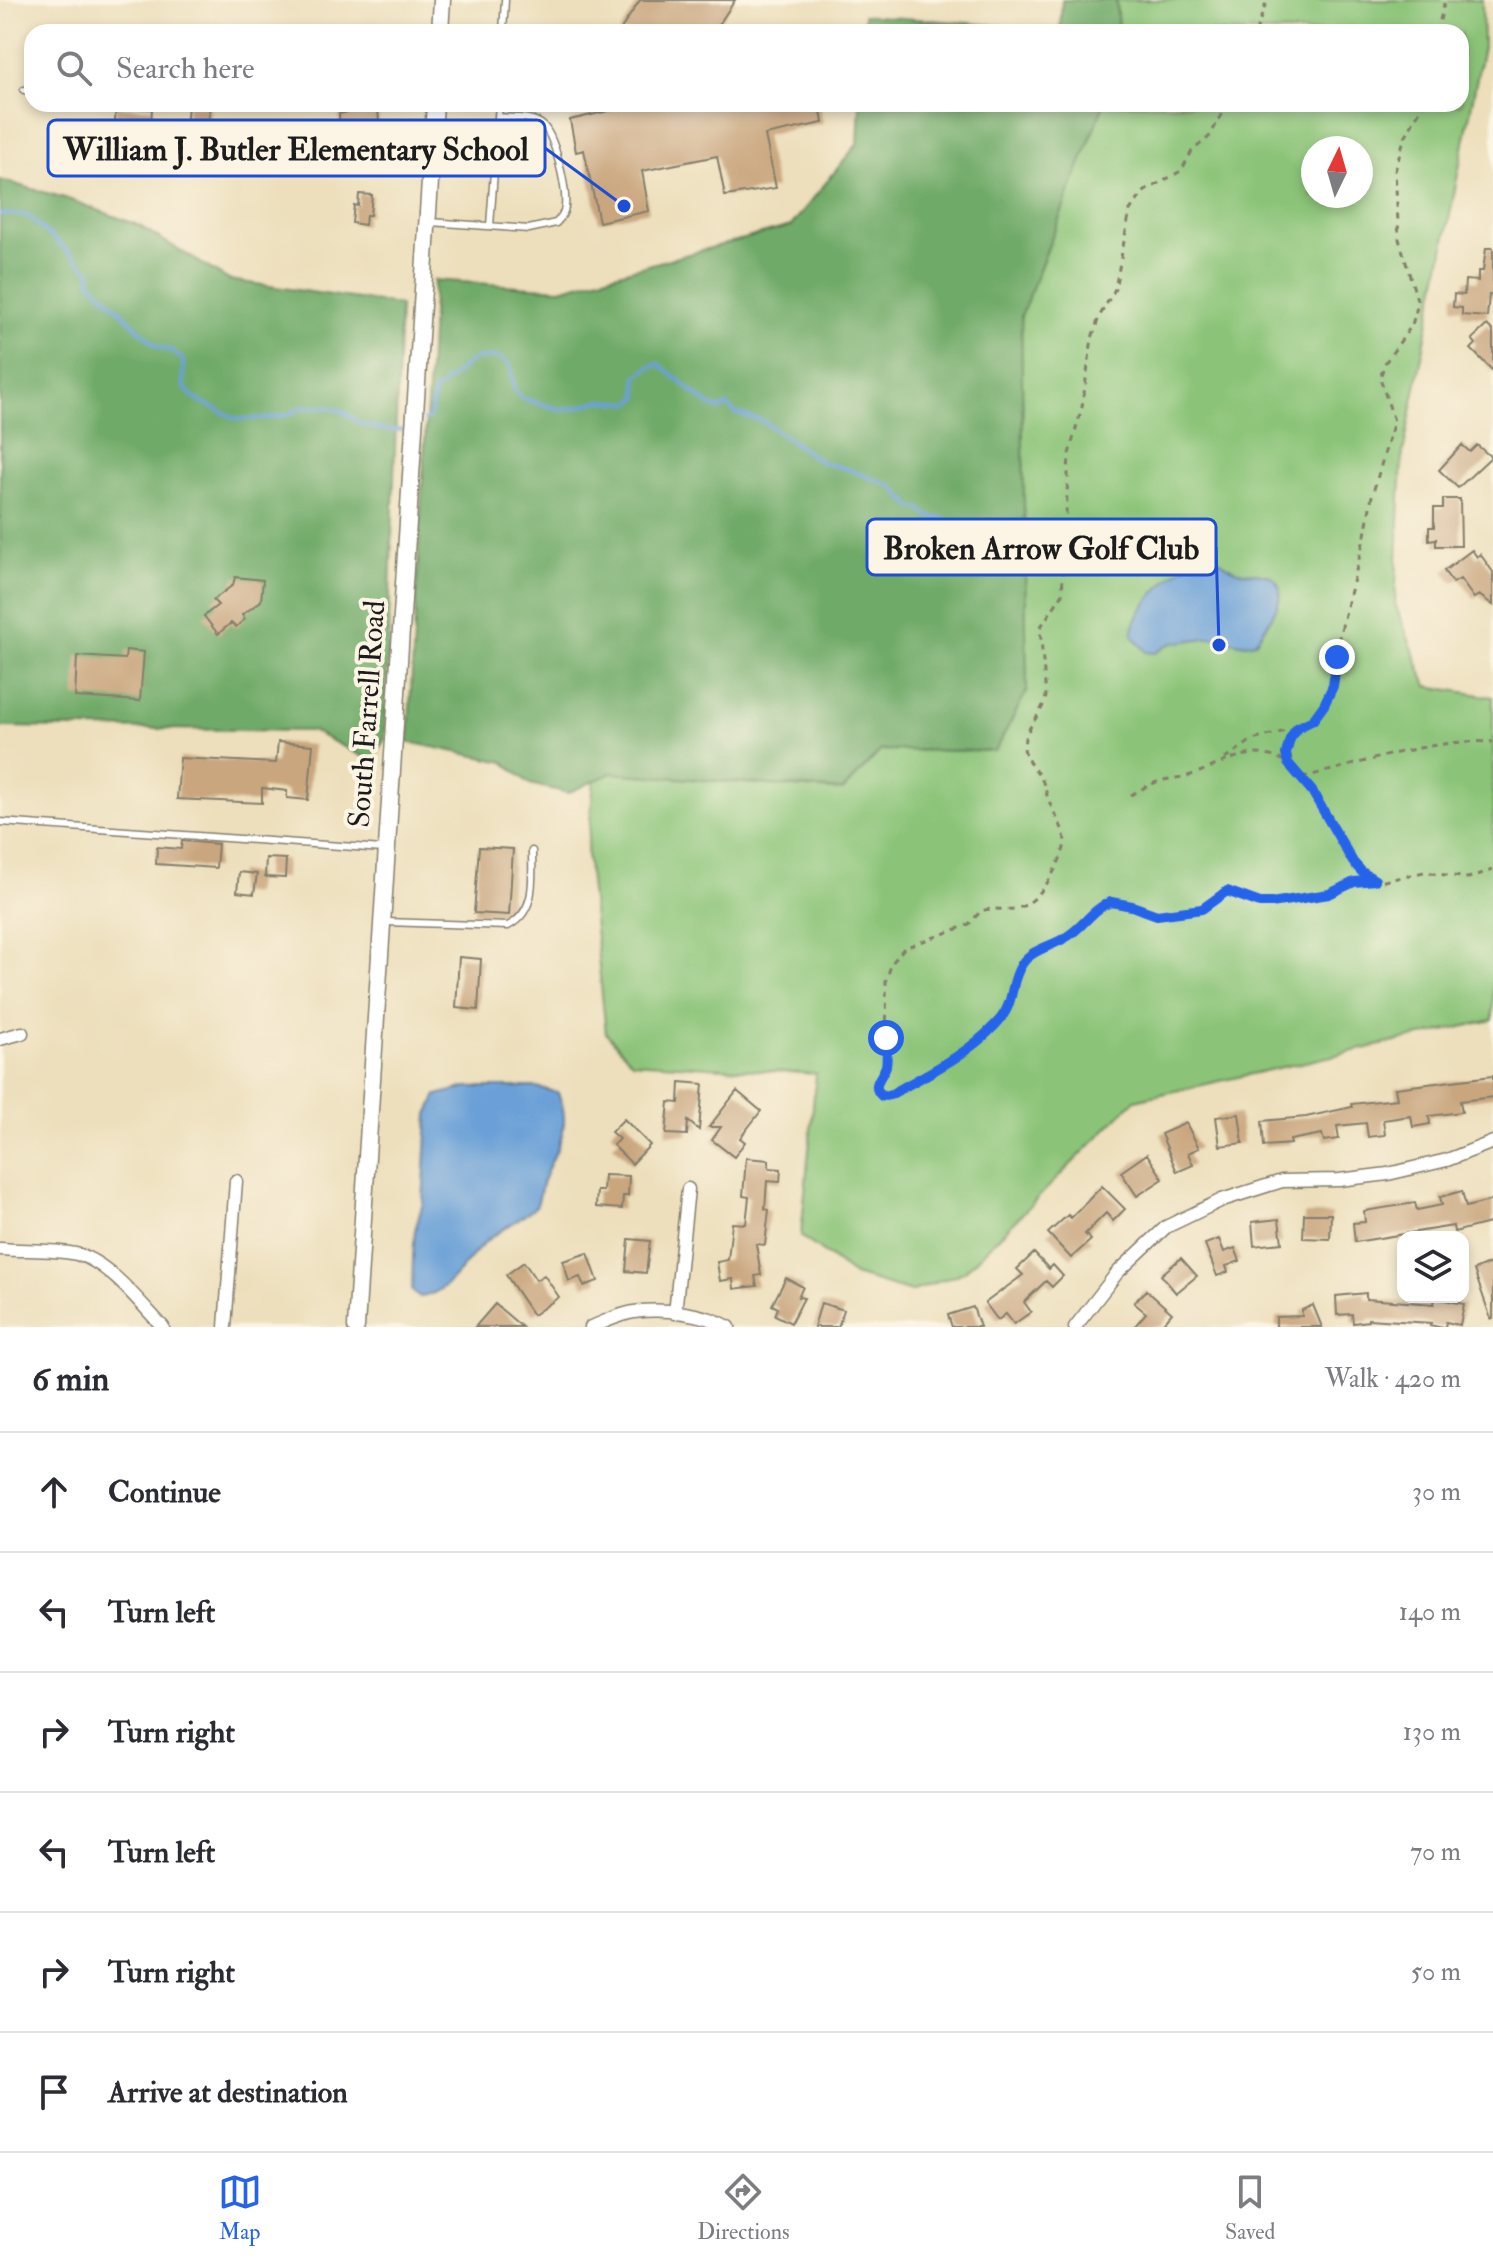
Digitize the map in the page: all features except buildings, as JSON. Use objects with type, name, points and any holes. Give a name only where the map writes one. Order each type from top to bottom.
[{"type":"street","points":[[440,24],[442,0]]},
{"type":"street","name":"South Farrell Road","points":[[356,1327],[434,112]]},
{"type":"street","points":[[0,1039],[22,1033]]},
{"type":"street","points":[[1075,1327],[1117,1273],[1166,1227],[1222,1200],[1282,1181],[1339,1180],[1388,1174],[1447,1160],[1493,1142]]},
{"type":"street","points":[[225,1327],[236,1181]]},
{"type":"street","points":[[675,1313],[688,1189]]},
{"type":"street","points":[[0,1249],[76,1254],[93,1260],[163,1327]]},
{"type":"street","points":[[591,1327],[633,1312],[675,1313],[717,1321],[729,1327]]},
{"type":"lane","points":[[504,24],[505,0]]},
{"type":"lane","points":[[490,226],[498,112]]},
{"type":"lane","points":[[427,221],[545,227],[556,223],[565,209],[565,197],[552,135],[533,120],[498,117]]},
{"type":"lane","points":[[0,822],[387,849]]},
{"type":"lane","points":[[382,922],[508,926],[518,921],[531,897],[532,851]]},
{"type":"path","points":[[1259,24],[1267,0]]},
{"type":"path","points":[[1439,24],[1445,0]]},
{"type":"path","points":[[1223,112],[1209,137],[1192,151],[1181,171],[1145,191],[1134,203],[1115,289],[1099,317],[1092,338],[1082,407],[1067,465],[1069,497],[1062,595],[1040,628],[1045,705],[1028,730],[1024,744],[1025,754],[1040,777],[1065,832],[1063,851],[1041,891],[1022,907],[981,911],[968,925],[918,941],[897,955],[886,980],[887,1059],[877,1081],[877,1093],[890,1095],[971,1049],[1010,1006],[1015,980],[1027,957],[1070,935],[1104,904],[1120,902],[1157,915],[1202,909],[1227,891],[1260,903],[1271,903],[1329,894],[1354,882],[1384,881],[1424,872],[1468,878],[1493,870]]},
{"type":"path","points":[[1223,761],[1252,740],[1297,728],[1313,720],[1333,686],[1339,638],[1374,485],[1394,421],[1380,378],[1385,363],[1412,325],[1418,303],[1399,239],[1395,191],[1399,154],[1419,112]]},
{"type":"path","points":[[1288,763],[1286,754],[1297,728]]},
{"type":"path","points":[[1302,777],[1391,754],[1493,742]]},
{"type":"path","points":[[1131,795],[1158,781],[1193,774],[1223,761],[1263,753],[1288,763],[1302,777],[1353,862],[1375,880]]},
{"type":"green space","points":[[1062,0],[1116,0],[1118,24],[1060,24]]},
{"type":"green space","points":[[1116,0],[1482,0],[1483,47],[1402,458],[1395,604],[1427,686],[1493,697],[1493,1020],[1135,1100],[964,1272],[911,1292],[854,1275],[801,1236],[816,1074],[632,1062],[606,1033],[587,853],[594,781],[611,773],[843,791],[881,750],[995,751],[1027,690],[1021,316],[1101,112],[1469,112],[1469,24],[1118,24]]},
{"type":"green space","points":[[864,15],[982,24],[863,24]]},
{"type":"green space","points":[[860,112],[1101,112],[1021,316],[1027,691],[995,751],[881,750],[843,790],[611,773],[568,793],[530,784],[504,762],[408,742],[434,280],[560,289],[791,226],[858,143]]},
{"type":"green space","points":[[0,180],[65,198],[138,225],[229,280],[400,305],[385,739],[372,761],[312,731],[0,727]]},
{"type":"water","points":[[1205,557],[1217,559],[1239,571],[1270,576],[1277,582],[1279,599],[1271,618],[1255,642],[1246,644],[1212,637],[1172,643],[1155,653],[1146,652],[1132,635],[1141,612],[1171,577]]},
{"type":"water","points":[[467,1087],[537,1087],[558,1093],[564,1117],[561,1138],[536,1206],[490,1238],[450,1282],[420,1297],[412,1291],[413,1257],[415,1230],[423,1203],[428,1114],[437,1095]]},
{"type":"waterway","points":[[0,214],[27,215],[91,272],[90,281],[156,346],[172,351],[183,360],[184,387],[195,399],[237,419],[269,418],[290,414],[299,408],[328,407],[342,411],[363,425],[407,430]]},
{"type":"waterway","points":[[425,420],[430,417],[435,391],[473,359],[496,357],[504,360],[511,367],[514,389],[521,398],[559,409],[599,401],[631,403],[638,397],[636,377],[659,364],[710,406],[720,409],[727,405],[735,413],[763,421],[821,462],[892,486],[913,508],[919,508],[928,516],[1013,535],[1022,542]]},
{"type":"place","name":"William J. Butler Elementary School","points":[[624,206]]},
{"type":"place","name":"Broken Arrow Golf Club","points":[[1219,645]]},
{"type":"route","points":[[886,1038],[886,1066],[876,1088],[882,1096],[890,1095],[947,1065],[971,1049],[1010,1006],[1015,980],[1027,957],[1081,928],[1104,904],[1120,902],[1157,915],[1202,909],[1227,891],[1260,903],[1271,903],[1329,894],[1354,882],[1375,880],[1353,862],[1312,791],[1288,763],[1286,754],[1297,728],[1313,720],[1324,705],[1333,686],[1337,657]]}]
